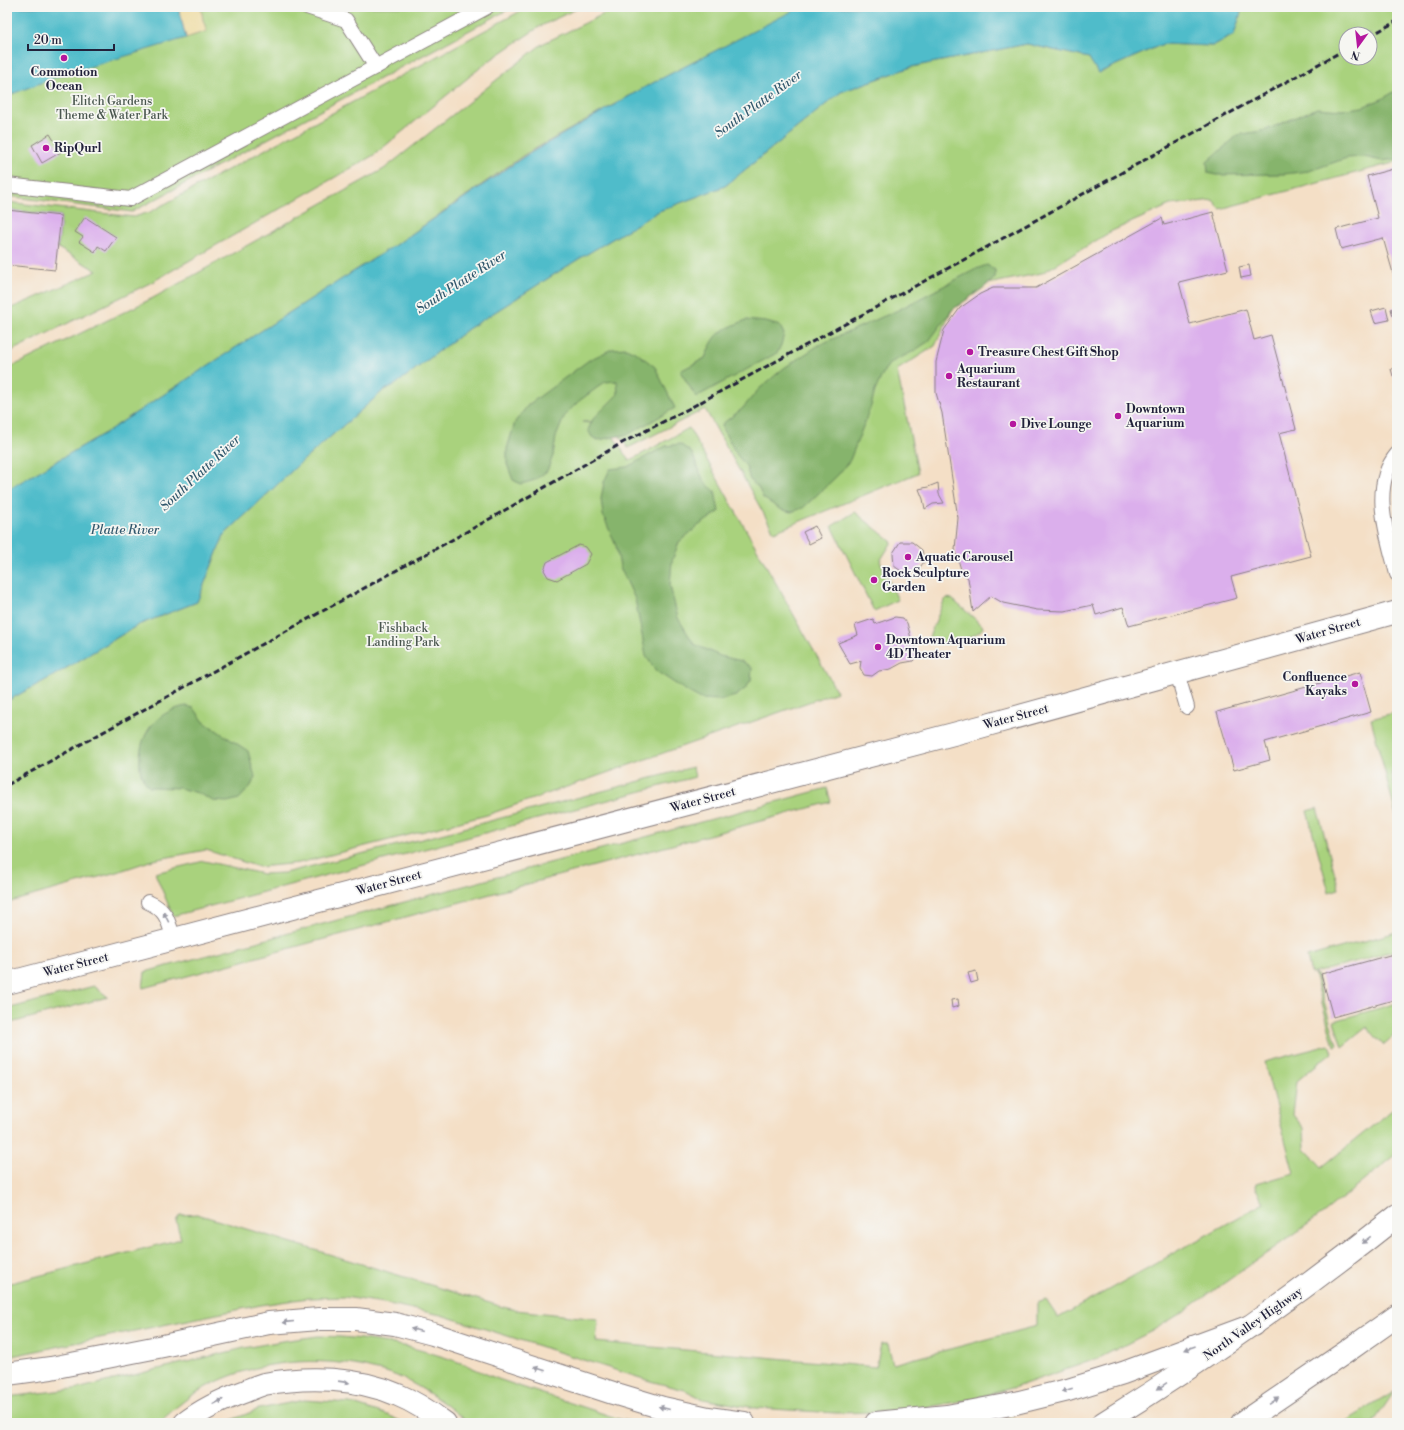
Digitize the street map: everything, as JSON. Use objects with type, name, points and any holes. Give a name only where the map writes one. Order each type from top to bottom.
[{"type":"main road","name":"Water Street","points":[[7,983],[980,727],[1397,612]]},
{"type":"main road","name":"North Valley Highway","points":[[1103,1423],[1146,1397],[1253,1325],[1315,1280],[1397,1216]]},
{"type":"main road","points":[[1242,1423],[1397,1316]]},
{"type":"main road","points":[[7,1374],[59,1367],[269,1323],[319,1319],[356,1319],[395,1324],[433,1334],[605,1391],[663,1408],[708,1418],[744,1423]]},
{"type":"main road","points":[[876,1423],[947,1416],[1011,1404],[1068,1390],[1123,1373],[1253,1325]]},
{"type":"main road","points":[[185,1423],[196,1414],[226,1398],[262,1385],[302,1379],[342,1381],[370,1386],[398,1394],[425,1408],[445,1423]]},
{"type":"lane","points":[[307,7],[346,20],[376,67]]},
{"type":"lane","points":[[7,185],[130,199],[487,7]]},
{"type":"lane","points":[[1397,454],[1388,468],[1382,492],[1383,508],[1397,574]]},
{"type":"lane","points":[[1177,673],[1187,707]]},
{"type":"lane","points":[[148,902],[157,906],[164,913],[174,940]]},
{"type":"green space","name":"Elitch Gardens Theme & Water Park","points":[[7,7],[513,7],[132,212],[7,196]]},
{"type":"green space","points":[[528,7],[580,7],[539,27],[486,63],[374,155],[152,282],[7,353],[7,310],[97,271],[58,248],[61,216],[7,210],[7,202],[134,217],[150,212]]},
{"type":"green space","points":[[618,7],[801,7],[647,86],[524,155],[403,240],[105,433],[7,490],[7,369],[153,298],[384,169],[542,44]]},
{"type":"green space","name":"Fishback Landing Park","points":[[1247,7],[1397,7],[1397,162],[1220,209],[1213,200],[1170,205],[1112,231],[1042,273],[988,284],[973,291],[952,310],[935,346],[897,370],[918,473],[774,532],[705,409],[628,448],[610,421],[582,422],[606,425],[629,461],[689,428],[837,692],[487,815],[299,863],[259,867],[206,850],[153,860],[120,871],[7,903],[7,701],[53,676],[138,625],[197,602],[224,535],[299,464],[383,391],[396,384],[468,329],[577,260],[659,211],[725,186],[841,92],[911,67],[1027,44],[1089,58],[1098,73],[1163,44],[1212,46],[1234,35],[1242,9]]},
{"type":"green space","points":[[1397,90],[1397,159],[1382,161],[1364,157],[1347,158],[1309,171],[1284,174],[1216,175],[1208,173],[1207,162],[1238,135],[1266,130],[1317,108],[1342,110],[1362,107],[1382,99]]},
{"type":"green space","points":[[987,265],[995,270],[995,278],[952,310],[929,341],[914,351],[890,363],[884,371],[875,391],[871,406],[850,460],[838,475],[803,508],[791,512],[780,509],[763,498],[758,487],[750,480],[746,466],[737,455],[723,430],[722,424],[742,409],[759,389],[784,368],[819,345],[898,310],[976,269]]},
{"type":"green space","points":[[746,320],[766,322],[780,326],[784,334],[777,353],[696,397],[680,371],[705,358],[712,342],[720,333]]},
{"type":"green space","points":[[626,348],[637,353],[655,367],[675,408],[629,434],[598,440],[592,437],[588,430],[593,419],[618,394],[617,381],[605,382],[579,401],[565,415],[556,437],[553,456],[547,471],[535,480],[521,484],[513,480],[507,464],[507,449],[515,422],[528,405],[589,360],[612,349]]},
{"type":"green space","points":[[680,444],[692,453],[704,482],[715,491],[719,512],[698,526],[679,542],[672,561],[670,586],[678,618],[694,644],[720,656],[742,661],[752,668],[751,680],[745,689],[736,696],[720,700],[701,699],[685,690],[656,671],[646,656],[635,599],[620,567],[616,546],[603,515],[601,499],[604,482],[610,469],[627,467],[666,446]]},
{"type":"green space","name":"Rock Sculpture Garden","points":[[855,512],[892,542],[880,561],[898,600],[874,611],[832,526]]},
{"type":"green space","points":[[947,598],[952,599],[982,625],[983,628],[972,636],[950,643],[935,643],[929,641],[929,637],[944,601]]},
{"type":"green space","points":[[186,706],[194,708],[204,722],[248,751],[255,777],[251,786],[239,799],[227,802],[213,801],[198,793],[179,788],[149,787],[144,780],[140,768],[140,755],[142,745],[149,729],[154,722],[168,712]]},
{"type":"green space","points":[[1397,712],[1397,772],[1391,773],[1397,795],[1396,815],[1371,719]]},
{"type":"green space","points":[[693,767],[695,777],[173,916],[155,873],[204,861],[263,874],[284,873],[426,838]]},
{"type":"green space","points":[[827,788],[831,802],[143,988],[145,972]]},
{"type":"green space","points":[[1317,808],[1339,889],[1329,892],[1307,811]]},
{"type":"green space","points":[[1397,932],[1397,950],[1311,974],[1307,957]]},
{"type":"green space","points":[[1314,974],[1316,974],[1337,1045],[1334,1046]]},
{"type":"green space","points":[[94,986],[108,997],[7,1024],[7,1009]]},
{"type":"green space","points":[[1397,1003],[1397,1033],[1383,1045],[1367,1027],[1342,1047],[1334,1021]]},
{"type":"green space","points":[[1329,1045],[1332,1052],[1297,1081],[1293,1115],[1304,1128],[1305,1149],[1322,1167],[1397,1106],[1397,1154],[1324,1213],[1183,1312],[1152,1331],[1099,1358],[1016,1387],[967,1400],[923,1408],[880,1412],[836,1413],[756,1408],[703,1399],[685,1390],[650,1381],[441,1315],[384,1303],[344,1297],[308,1298],[261,1305],[7,1357],[7,1284],[181,1239],[176,1221],[180,1215],[197,1214],[503,1307],[516,1310],[598,1319],[596,1342],[876,1367],[881,1344],[888,1344],[893,1364],[1037,1326],[1037,1303],[1046,1300],[1058,1318],[1264,1203],[1255,1187],[1256,1184],[1294,1173],[1264,1062]]},
{"type":"green space","points":[[318,1336],[373,1340],[408,1347],[444,1357],[513,1384],[619,1419],[638,1423],[468,1423],[429,1393],[408,1381],[386,1372],[343,1363],[299,1362],[255,1368],[214,1383],[194,1394],[176,1407],[159,1423],[7,1423],[7,1397],[81,1388],[244,1348]]},
{"type":"green space","points":[[1394,1392],[1373,1423],[1343,1423]]},
{"type":"green space","points":[[304,1400],[350,1403],[388,1415],[404,1423],[224,1423],[259,1409]]},
{"type":"green space","points":[[1011,1418],[1016,1420],[1017,1423],[979,1423]]},
{"type":"sand","points":[[178,7],[201,7],[203,20],[207,31],[186,38]]},
{"type":"water","name":"Commotion Ocean","points":[[7,7],[178,7],[186,38],[56,77],[7,96]]},
{"type":"water","name":"Platte River","points":[[800,7],[1247,7],[1242,9],[1234,35],[1212,46],[1163,44],[1098,73],[1089,58],[1027,44],[911,67],[841,92],[725,186],[659,211],[577,260],[468,329],[396,384],[383,391],[299,464],[224,535],[197,602],[138,625],[53,676],[7,701],[7,490],[105,433],[403,240],[525,156],[647,86]]},
{"type":"building","name":"RipQurl","points":[[50,134],[61,152],[42,163],[32,145]]},
{"type":"building","points":[[1397,168],[1397,287],[1383,238],[1341,249],[1336,229],[1378,218],[1367,176]]},
{"type":"building","points":[[7,210],[61,216],[55,270],[7,265]]},
{"type":"building","name":"Downtown Aquarium","points":[[1213,212],[1228,270],[1179,282],[1190,324],[1246,309],[1254,340],[1271,335],[1296,429],[1279,433],[1311,556],[1231,577],[1237,598],[1129,626],[1123,607],[1096,615],[1093,605],[1064,611],[1037,610],[1003,603],[991,596],[973,612],[968,578],[962,573],[955,549],[958,518],[942,413],[936,393],[936,362],[944,330],[960,308],[980,294],[993,288],[1036,288],[1162,218],[1164,225]]},
{"type":"building","points":[[85,217],[116,237],[106,251],[98,246],[95,252],[79,242],[83,237],[75,232]]},
{"type":"building","points":[[1249,265],[1251,276],[1241,278],[1239,267]]},
{"type":"building","points":[[1386,307],[1389,320],[1375,323],[1371,311]]},
{"type":"building","points":[[1397,307],[1397,315],[1393,316],[1391,309]]},
{"type":"building","points":[[1397,368],[1397,375],[1393,376],[1391,369]]},
{"type":"building","points":[[938,483],[939,494],[944,503],[933,504],[925,509],[919,489]]},
{"type":"building","points":[[815,526],[821,538],[809,544],[803,532]]},
{"type":"building","name":"Aquatic Carousel","points":[[900,542],[912,542],[922,550],[924,562],[916,572],[904,573],[894,566],[893,553]]},
{"type":"building","points":[[579,545],[586,547],[591,554],[586,564],[557,580],[548,577],[544,570],[547,562]]},
{"type":"building","name":"Downtown Aquarium 4D Theater","points":[[895,617],[903,618],[907,623],[912,642],[918,651],[917,656],[913,661],[902,663],[891,669],[879,671],[872,676],[864,675],[860,668],[861,661],[850,664],[838,643],[858,635],[855,625],[873,619],[875,624]]},
{"type":"building","points":[[1360,672],[1371,712],[1265,742],[1270,760],[1234,770],[1217,712]]},
{"type":"building","points":[[1397,953],[1397,999],[1333,1017],[1321,974]]},
{"type":"building","points":[[976,971],[978,981],[971,983],[968,973]]},
{"type":"building","points":[[958,999],[959,1006],[952,1008],[951,1000]]},
{"type":"railway","points":[[1378,32],[1397,21]]},
{"type":"railway","points":[[7,785],[486,521],[622,443],[688,409],[967,258],[1338,53]]},
{"type":"place","name":"Commotion Ocean","points":[[64,58]]},
{"type":"place","name":"RipQurl","points":[[46,148]]},
{"type":"place","name":"Treasure Chest Gift Shop","points":[[970,352]]},
{"type":"place","name":"Aquarium Restaurant","points":[[949,376]]},
{"type":"place","name":"Downtown Aquarium","points":[[1118,416]]},
{"type":"place","name":"Dive Lounge","points":[[1013,424]]},
{"type":"place","name":"Aquatic Carousel","points":[[908,557]]},
{"type":"place","name":"Rock Sculpture Garden","points":[[874,580]]},
{"type":"place","name":"Downtown Aquarium 4D Theater","points":[[878,647]]},
{"type":"place","name":"Confluence Kayaks","points":[[1355,684]]},
{"type":"water label","name":"South Platte River","points":[[758,104]]},
{"type":"water label","name":"South Platte River","points":[[461,282]]},
{"type":"water label","name":"South Platte River","points":[[200,473]]}]
